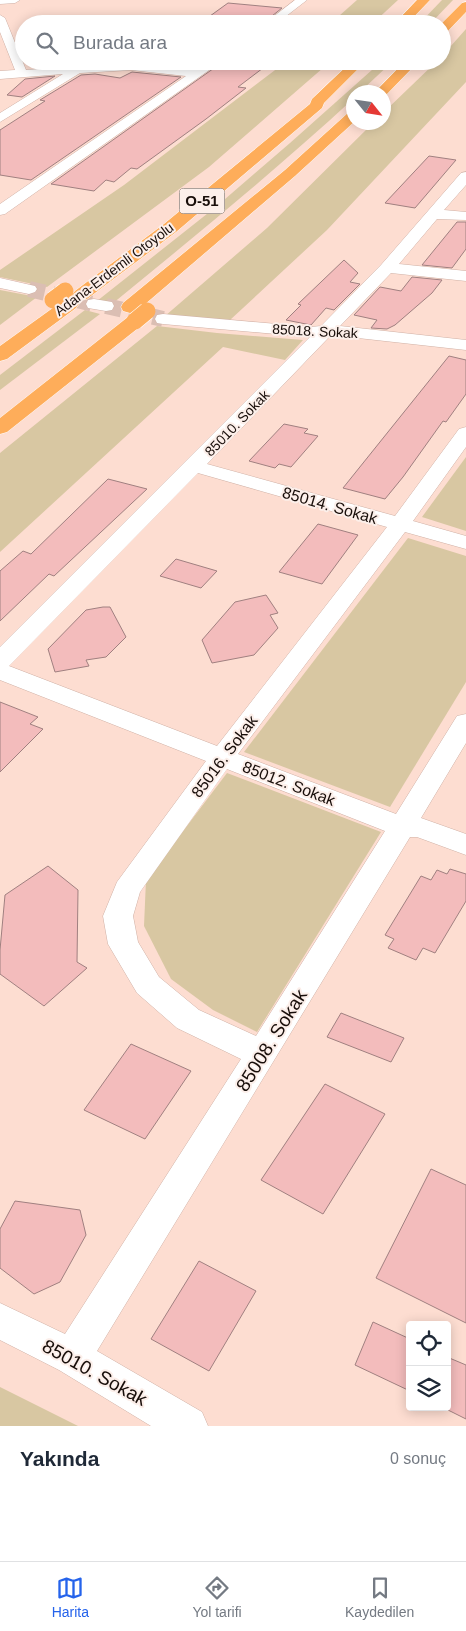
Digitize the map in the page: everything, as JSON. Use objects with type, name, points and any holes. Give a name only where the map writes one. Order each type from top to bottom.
[{"type":"highway","points":[[409,15],[424,0]]},
{"type":"highway","points":[[451,21],[466,5]]},
{"type":"highway","name":"Adana-Erdemli Otoyolu","points":[[0,410],[106,307],[235,174],[317,105],[317,102],[351,70]]},
{"type":"highway","points":[[388,85],[404,70]]},
{"type":"highway","name":"Adana-Erdemli Otoyolu","points":[[0,355],[106,307],[290,173],[346,122]]},
{"type":"highway","points":[[0,338],[106,307],[185,281],[266,211],[353,130]]},
{"type":"highway","points":[[0,428],[106,307]]},
{"type":"street","points":[[0,1],[15,0]]},
{"type":"street","points":[[280,15],[297,0]]},
{"type":"street","points":[[0,18],[15,56]]},
{"type":"street","points":[[20,70],[22,74]]},
{"type":"street","points":[[0,75],[78,70]]},
{"type":"street","points":[[0,118],[78,70]]},
{"type":"street","points":[[164,70],[197,74]]},
{"type":"street","points":[[0,211],[203,70]]},
{"type":"street","name":"85010. Sokak","points":[[0,661],[388,268],[465,178]]},
{"type":"street","points":[[434,214],[466,216]]},
{"type":"street","points":[[388,268],[466,276]]},
{"type":"street","points":[[0,283],[29,289]]},
{"type":"street","name":"85018. Sokak","points":[[106,307],[311,332],[328,330],[466,345]]},
{"type":"street","name":"85016. Sokak","points":[[262,1054],[188,1019],[148,985],[123,944],[118,916],[127,889],[222,757],[400,524],[466,433]]},
{"type":"street","name":"85014. Sokak","points":[[194,466],[466,543]]},
{"type":"street","name":"85012. Sokak","points":[[0,672],[402,827],[419,827],[466,845]]},
{"type":"street","name":"85008. Sokak","points":[[72,1357],[262,1054],[466,722]]},
{"type":"street","name":"85010. Sokak","points":[[0,1321],[72,1357],[188,1426]]},
{"type":"shaded area","points":[[357,0],[398,0],[382,15],[340,15]]},
{"type":"shaded area","points":[[442,0],[453,0],[439,15],[428,15]]},
{"type":"shaded area","points":[[466,29],[466,82],[327,230],[230,320],[165,316],[267,228],[366,130],[391,130],[391,105],[428,70],[451,70],[451,46]]},
{"type":"shaded area","points":[[275,70],[321,70],[209,167],[47,287],[0,277],[0,270],[124,185]]},
{"type":"shaded area","points":[[372,70],[383,70],[367,85],[355,85]]},
{"type":"shaded area","points":[[346,93],[346,105],[234,203],[112,304],[97,301],[217,206]]},
{"type":"shaded area","points":[[0,290],[37,297],[0,325]]},
{"type":"shaded area","points":[[85,310],[100,314],[0,390],[0,375]]},
{"type":"shaded area","points":[[157,326],[303,340],[285,360],[223,347],[0,552],[0,453]]},
{"type":"shaded area","points":[[466,457],[466,531],[422,517]]},
{"type":"shaded area","points":[[408,538],[466,556],[466,682],[390,807],[244,752]]},
{"type":"shaded area","points":[[227,773],[381,832],[257,1032],[213,1010],[171,979],[144,926],[146,880]]},
{"type":"shaded area","points":[[0,1387],[78,1426],[0,1426]]},
{"type":"building","points":[[228,3],[282,8],[273,15],[211,15]]},
{"type":"building","points":[[211,70],[260,70],[238,87],[246,88],[206,119],[137,169],[131,168],[114,182],[106,180],[94,191],[51,184]]},
{"type":"building","points":[[132,72],[181,77],[31,180],[0,175],[0,130],[45,101],[40,100],[81,75],[95,74],[120,78]]},
{"type":"building","points":[[55,76],[22,97],[7,95],[25,79]]},
{"type":"building","points":[[429,156],[456,160],[415,208],[385,203]]},
{"type":"building","points":[[457,222],[466,222],[466,249],[452,268],[422,265]]},
{"type":"building","points":[[344,260],[358,273],[350,282],[360,284],[334,310],[326,308],[311,325],[286,320],[301,305],[298,304]]},
{"type":"building","points":[[412,277],[442,280],[432,293],[395,325],[387,329],[371,328],[377,320],[354,315],[380,287],[401,291]]},
{"type":"building","points":[[449,356],[466,360],[466,394],[446,422],[443,421],[403,477],[385,499],[343,488]]},
{"type":"building","points":[[284,424],[308,429],[304,433],[318,436],[291,467],[279,464],[275,468],[249,461]]},
{"type":"building","points":[[108,479],[147,489],[54,576],[49,574],[0,621],[0,571],[23,551],[31,554]]},
{"type":"building","points":[[318,524],[358,535],[322,584],[279,572]]},
{"type":"building","points":[[176,559],[217,571],[201,588],[160,576]]},
{"type":"building","points":[[266,595],[278,613],[270,615],[278,628],[254,655],[212,663],[202,640],[235,602]]},
{"type":"building","points":[[110,607],[126,637],[106,657],[86,660],[89,666],[55,672],[48,649],[86,610]]},
{"type":"building","points":[[0,702],[38,717],[30,724],[43,729],[0,772]]},
{"type":"building","points":[[48,866],[78,890],[77,962],[87,968],[44,1006],[0,974],[0,950],[5,895]]},
{"type":"building","points":[[450,869],[466,874],[466,901],[435,953],[423,948],[416,960],[388,948],[394,939],[385,935],[421,876],[431,880],[437,870],[447,874]]},
{"type":"building","points":[[341,1013],[404,1038],[391,1062],[327,1037]]},
{"type":"building","points":[[131,1044],[191,1071],[145,1139],[84,1110]]},
{"type":"building","points":[[325,1084],[385,1114],[323,1214],[261,1180]]},
{"type":"building","points":[[431,1169],[466,1185],[466,1323],[376,1278]]},
{"type":"building","points":[[15,1201],[80,1210],[86,1235],[60,1282],[34,1294],[0,1268],[0,1229]]},
{"type":"building","points":[[199,1261],[256,1291],[209,1371],[151,1339]]},
{"type":"building","points":[[373,1322],[406,1337],[406,1389],[355,1365]]},
{"type":"building","points":[[451,1359],[466,1365],[466,1419],[450,1411]]},
{"type":"tunnel","points":[[29,289],[94,304]]},
{"type":"tunnel","points":[[106,306],[163,319]]}]
